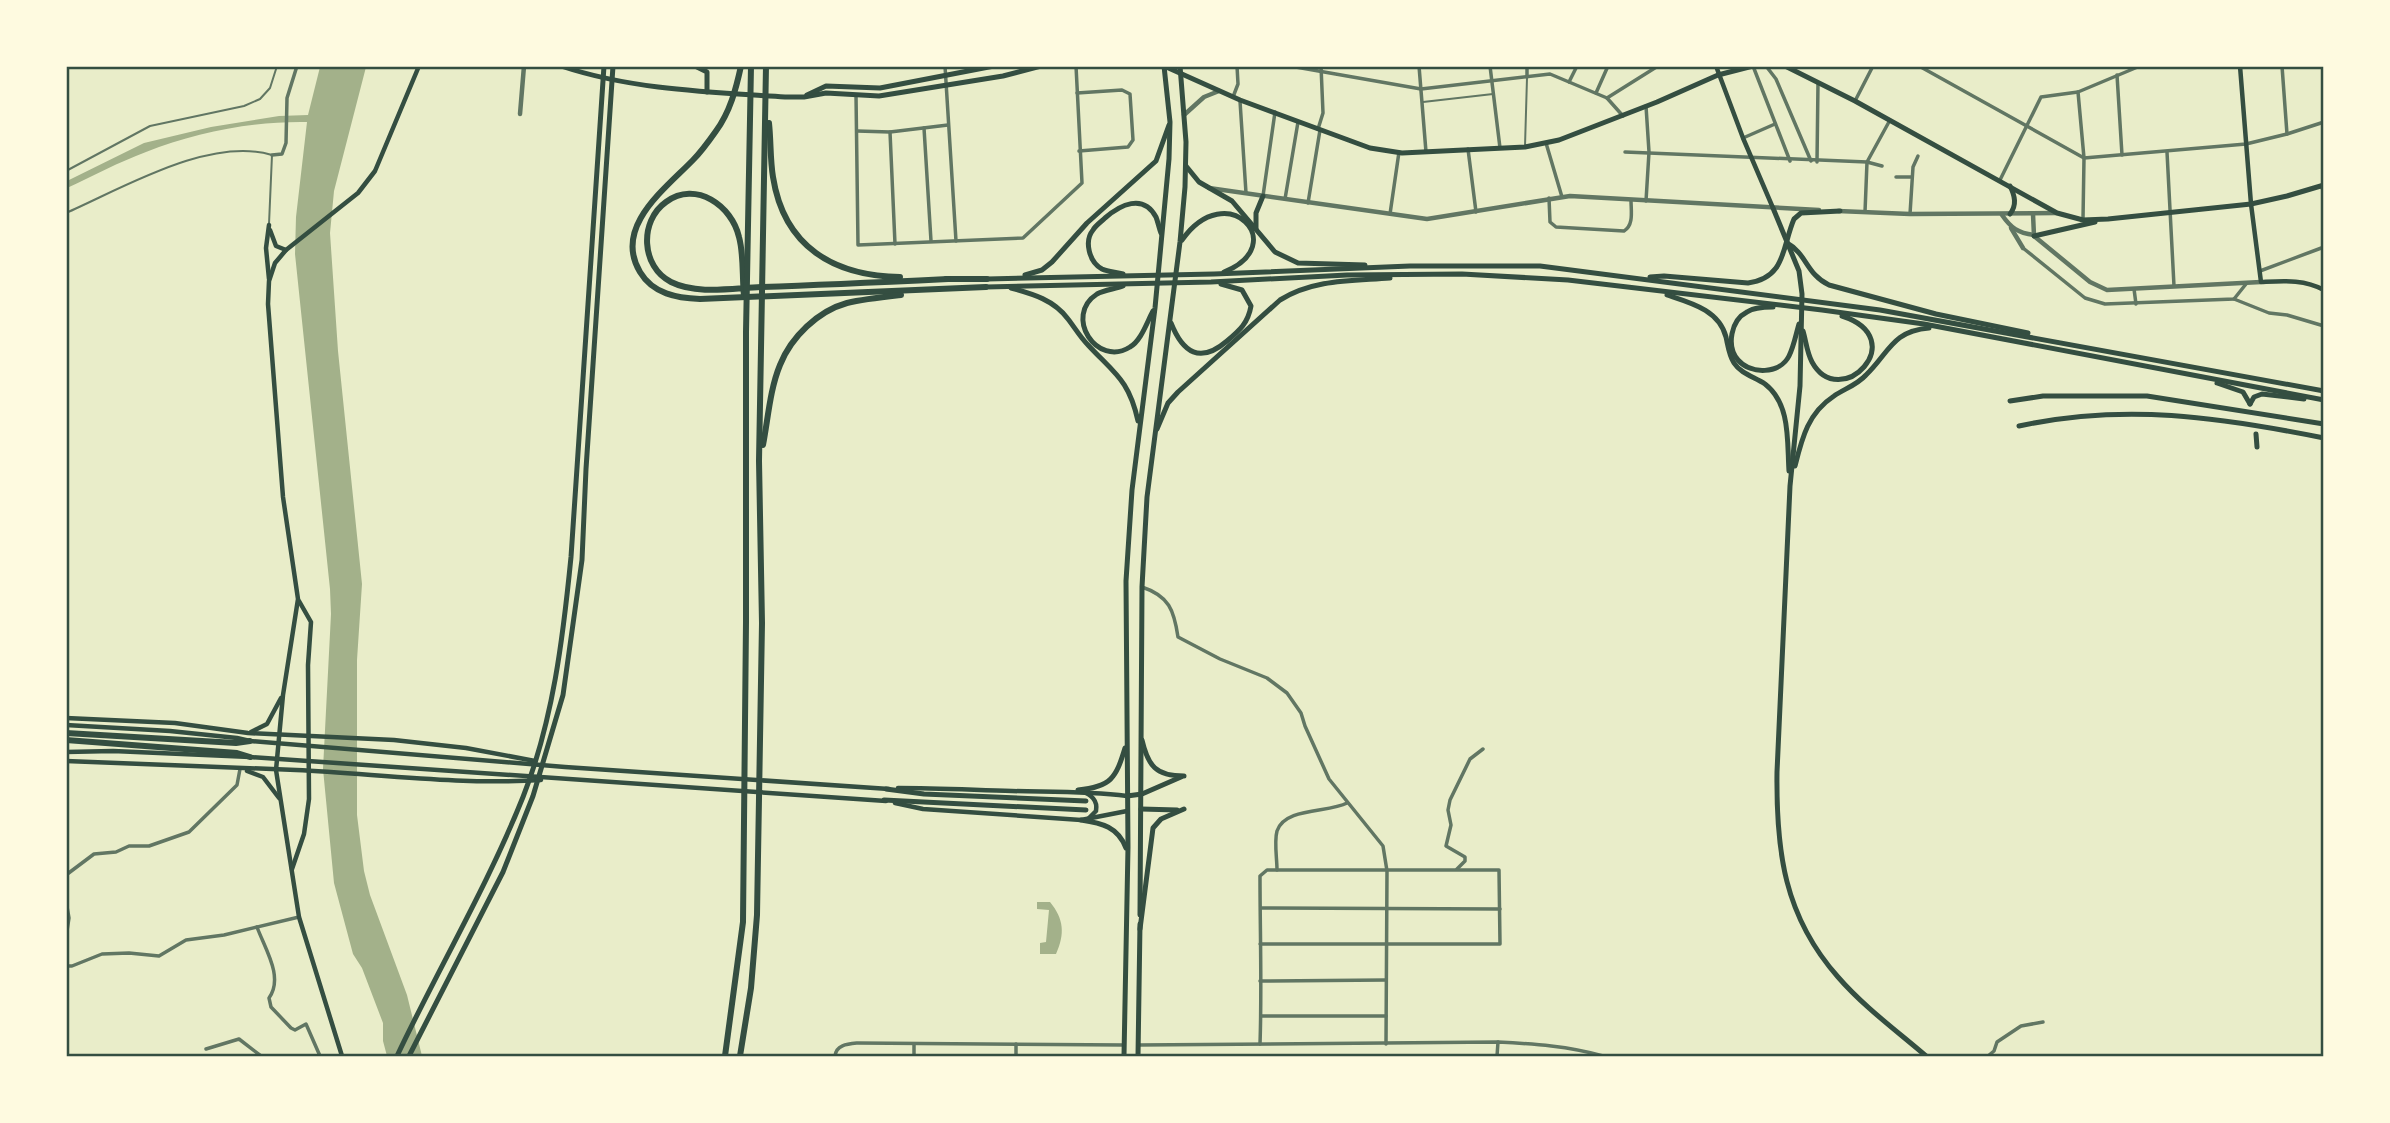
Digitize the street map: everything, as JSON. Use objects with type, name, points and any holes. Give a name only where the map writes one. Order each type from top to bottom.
[{"type":"highway","points":[[726,1056],[743,922],[745,268],[751,66]]},
{"type":"highway","points":[[740,1056],[751,988],[757,915],[762,623],[759,461],[766,66]]},
{"type":"highway","points":[[741,67],[734,97],[718,129],[638,221],[632,246],[640,272],[649,283],[675,298],[700,299],[986,287]]},
{"type":"highway","points":[[766,100],[772,176],[778,198],[787,220],[807,247],[838,267],[859,273],[884,277],[987,279]]},
{"type":"highway","points":[[745,268],[740,237],[733,221],[716,201],[709,197],[687,194],[665,202],[657,212],[647,236],[650,262],[656,272],[669,281],[689,288],[811,286],[948,279]]},
{"type":"highway","points":[[759,461],[780,365],[802,331],[830,310],[846,303],[943,288]]},
{"type":"highway","points":[[66,733],[254,742]]},
{"type":"highway","points":[[66,740],[237,753],[253,757]]},
{"type":"main road","points":[[269,281],[275,263],[286,249],[358,193],[375,171],[419,66]]},
{"type":"main road","points":[[561,66],[595,78],[624,84],[785,97],[826,93],[879,96],[946,83],[1003,76],[1041,66]]},
{"type":"main road","points":[[397,1056],[493,869],[524,795],[538,749],[562,639],[570,567],[604,66]]},
{"type":"main road","points":[[409,1056],[503,872],[533,796],[563,695],[582,560],[613,66]]},
{"type":"main road","points":[[695,66],[707,72],[707,92]]},
{"type":"main road","points":[[804,97],[826,86],[880,88],[994,66]]},
{"type":"main road","points":[[1138,1056],[1142,587],[1147,497],[1180,242],[1186,166],[1180,66]]},
{"type":"main road","points":[[1716,66],[1798,271],[1802,294],[1800,386],[1790,486],[1777,772],[1777,812],[1783,871],[1802,925],[1825,960],[1850,989],[1926,1056]]},
{"type":"main road","points":[[1164,67],[1236,98],[1370,148],[1426,152],[1525,147],[1546,143],[1623,116],[1718,75],[1753,66]]},
{"type":"main road","points":[[1785,66],[1855,101],[2057,213],[2083,219],[2108,219],[2251,204],[2322,185]]},
{"type":"main road","points":[[2240,66],[2251,204],[2262,282],[2302,282],[2323,290]]},
{"type":"main road","points":[[1124,1056],[1127,856],[1126,581],[1132,490],[1162,236],[1170,122],[1164,67]]},
{"type":"main road","points":[[1017,278],[1042,270],[1052,262],[1087,223],[1157,161],[1170,122]]},
{"type":"main road","points":[[1186,166],[1199,182],[1232,201],[1275,252],[1298,263],[1540,267],[1640,278],[1823,302],[2088,347],[2323,391]]},
{"type":"main road","points":[[2010,186],[2015,202],[2010,214]]},
{"type":"main road","points":[[1257,232],[1255,213],[1263,196]]},
{"type":"main road","points":[[1133,276],[1102,269],[1094,262],[1088,247],[1088,238],[1093,229],[1119,206],[1135,203],[1156,216],[1162,236]]},
{"type":"main road","points":[[1640,278],[1664,276],[1748,283],[1760,281],[1777,268],[1794,219],[1801,213],[1840,211]]},
{"type":"main road","points":[[1180,242],[1197,221],[1217,212],[1235,215],[1243,220],[1254,236],[1250,255],[1227,271],[1213,274]]},
{"type":"main road","points":[[2034,236],[2108,219]]},
{"type":"main road","points":[[270,225],[276,246],[286,249]]},
{"type":"main road","points":[[270,225],[266,248],[268,304],[284,497],[298,599],[283,695],[276,771],[299,917],[340,1055]]},
{"type":"main road","points":[[1787,243],[1797,249],[1818,280],[1829,285],[1936,314],[2088,347]]},
{"type":"main road","points":[[987,279],[1410,266]]},
{"type":"main road","points":[[1153,442],[1162,414],[1178,392],[1292,292],[1326,282],[1462,274]]},
{"type":"main road","points":[[986,287],[1211,282],[1347,275],[1462,274],[1568,279],[1822,310],[1946,329],[2323,400]]},
{"type":"main road","points":[[1170,321],[1178,340],[1190,351],[1200,354],[1218,349],[1244,326],[1251,306],[1248,297],[1234,286],[1211,282]]},
{"type":"main road","points":[[1134,284],[1100,293],[1088,302],[1082,320],[1090,341],[1100,349],[1109,351],[1128,349],[1135,344],[1155,308]]},
{"type":"main road","points":[[1001,286],[1041,297],[1060,309],[1089,346],[1124,382],[1135,407],[1139,427]]},
{"type":"main road","points":[[1654,291],[1708,311],[1719,322],[1726,335],[1728,349],[1735,365],[1770,388],[1779,398],[1785,419],[1790,486]]},
{"type":"main road","points":[[1787,306],[1759,308],[1738,319],[1731,339],[1732,349],[1738,360],[1759,370],[1779,367],[1788,358],[1800,317]]},
{"type":"main road","points":[[1800,317],[1813,364],[1822,374],[1833,379],[1846,379],[1858,374],[1868,364],[1873,352],[1872,341],[1866,330],[1847,317],[1822,310]]},
{"type":"main road","points":[[1790,486],[1804,430],[1821,406],[1866,375],[1894,340],[1916,329],[1946,329]]},
{"type":"main road","points":[[2208,378],[2243,392],[2250,404],[2254,397],[2262,394],[2323,400]]},
{"type":"main road","points":[[2010,401],[2043,397],[2147,396],[2323,424]]},
{"type":"main road","points":[[2018,426],[2055,418],[2137,413],[2244,424],[2323,438]]},
{"type":"main road","points":[[2256,434],[2257,447]]},
{"type":"main road","points":[[292,870],[304,834],[309,799],[308,664],[311,622],[298,599]]},
{"type":"main road","points":[[248,733],[267,724],[283,695]]},
{"type":"main road","points":[[66,718],[175,723],[248,733],[394,740],[467,748],[565,767]]},
{"type":"main road","points":[[66,725],[170,731],[254,742],[938,795],[1086,801]]},
{"type":"main road","points":[[886,789],[1078,790],[1127,796],[1142,794],[1184,776],[1165,775],[1156,769],[1149,761],[1142,740]]},
{"type":"main road","points":[[1078,790],[1099,786],[1111,779],[1118,770],[1126,742]]},
{"type":"main road","points":[[66,752],[113,751],[253,757],[884,800],[1086,810]]},
{"type":"main road","points":[[66,761],[295,770],[390,778],[491,782],[565,779]]},
{"type":"main road","points":[[240,769],[264,777],[280,799]]},
{"type":"main road","points":[[1078,790],[1090,795],[1096,805],[1094,813],[1081,820]]},
{"type":"main road","points":[[884,800],[923,809],[1101,823],[1123,840],[1127,856]]},
{"type":"main road","points":[[1081,820],[1142,809],[1184,809],[1161,819],[1153,828],[1140,929]]},
{"type":"street","points":[[271,155],[282,154],[286,136],[287,98],[298,66]]},
{"type":"street","points":[[520,114],[524,66]]},
{"type":"street","points":[[945,66],[956,240]]},
{"type":"street","points":[[856,95],[858,245],[1023,238],[1082,183],[1076,66]]},
{"type":"street","points":[[1237,66],[1236,98],[1246,193]]},
{"type":"street","points":[[1290,66],[1321,69],[1421,89],[1550,74],[1607,98],[1623,116]]},
{"type":"street","points":[[1419,66],[1426,152]]},
{"type":"street","points":[[1490,66],[1500,148]]},
{"type":"street","points":[[1527,66],[1527,77]]},
{"type":"street","points":[[1569,82],[1577,66]]},
{"type":"street","points":[[1596,93],[1608,66]]},
{"type":"street","points":[[1607,98],[1658,66]]},
{"type":"street","points":[[1753,66],[1790,161]]},
{"type":"street","points":[[1766,66],[1776,79],[1814,162]]},
{"type":"street","points":[[1855,101],[1873,66]]},
{"type":"street","points":[[1919,66],[2084,158],[2246,144],[2323,122]]},
{"type":"street","points":[[1999,180],[2041,97],[2078,92],[2140,66]]},
{"type":"street","points":[[2282,66],[2287,134]]},
{"type":"street","points":[[1308,203],[1323,113],[1321,69]]},
{"type":"street","points":[[2117,75],[2122,155]]},
{"type":"street","points":[[1814,162],[1818,83]]},
{"type":"street","points":[[1077,93],[1122,90],[1130,94],[1133,140],[1128,146],[1079,151]]},
{"type":"street","points":[[1184,115],[1204,97],[1219,91]]},
{"type":"street","points":[[2078,92],[2084,158],[2083,219]]},
{"type":"street","points":[[1646,106],[1649,152],[1646,201]]},
{"type":"street","points":[[1263,196],[1275,113]]},
{"type":"street","points":[[1865,212],[1867,162],[1890,120]]},
{"type":"street","points":[[1285,199],[1298,121]]},
{"type":"street","points":[[1743,138],[1775,124]]},
{"type":"street","points":[[857,131],[890,132],[948,125]]},
{"type":"street","points":[[924,128],[931,242]]},
{"type":"street","points":[[890,132],[895,244]]},
{"type":"street","points":[[1546,143],[1562,197]]},
{"type":"street","points":[[1468,149],[1476,212]]},
{"type":"street","points":[[1390,215],[1399,152]]},
{"type":"street","points":[[1625,152],[1814,162],[1867,162],[1882,166]]},
{"type":"street","points":[[2167,152],[2174,286]]},
{"type":"street","points":[[1910,214],[1913,167],[1918,156]]},
{"type":"street","points":[[1896,177],[1912,177]]},
{"type":"street","points":[[2322,185],[2323,192]]},
{"type":"street","points":[[1207,188],[1427,219],[1562,197],[1910,214],[2057,213]]},
{"type":"street","points":[[1549,198],[1550,222],[1556,227],[1624,231],[1631,223],[1631,200]]},
{"type":"street","points":[[2001,214],[2017,242],[2085,298],[2105,304],[2234,299],[2269,313],[2287,315],[2323,326]]},
{"type":"street","points":[[2033,214],[2034,236]]},
{"type":"street","points":[[2010,226],[2021,233],[2034,236],[2098,286],[2107,290],[2262,282]]},
{"type":"street","points":[[2023,247],[2024,239],[2034,236]]},
{"type":"street","points":[[2260,271],[2323,247]]},
{"type":"street","points":[[2234,299],[2246,284]]},
{"type":"street","points":[[2134,289],[2136,304]]},
{"type":"street","points":[[1142,587],[1166,600],[1177,627],[1178,638],[1267,678],[1287,693],[1301,713],[1329,779],[1383,846],[1387,871],[1386,1044]]},
{"type":"street","points":[[1455,870],[1465,861],[1465,857],[1446,846],[1451,825],[1448,810],[1470,759],[1483,749]]},
{"type":"street","points":[[66,875],[94,854],[116,852],[129,846],[149,846],[189,832],[237,785],[240,769]]},
{"type":"street","points":[[1278,870],[1276,837],[1283,822],[1299,813],[1339,807],[1347,803]]},
{"type":"street","points":[[1260,944],[1500,944],[1499,870],[1267,870],[1260,876],[1260,908],[1260,944],[1260,981],[1261,1016],[1260,1044]]},
{"type":"street","points":[[66,901],[69,918],[66,937]]},
{"type":"street","points":[[1260,908],[1500,909]]},
{"type":"street","points":[[66,966],[102,954],[159,956],[186,940],[299,917]]},
{"type":"street","points":[[257,927],[276,977],[275,988],[269,998],[271,1007],[295,1030],[306,1024],[320,1056]]},
{"type":"street","points":[[1260,981],[1386,980]]},
{"type":"street","points":[[1261,1016],[1386,1016]]},
{"type":"street","points":[[1988,1056],[1994,1051],[1997,1042],[2014,1029],[2043,1022]]},
{"type":"street","points":[[206,1049],[239,1039],[261,1056]]},
{"type":"street","points":[[1138,1045],[1499,1042],[1551,1045],[1603,1056]]},
{"type":"street","points":[[1497,1056],[1499,1042]]},
{"type":"street","points":[[835,1056],[841,1046],[850,1044],[1124,1045]]},
{"type":"street","points":[[914,1044],[914,1056]]},
{"type":"street","points":[[1016,1044],[1016,1056]]},
{"type":"lane","points":[[66,171],[150,126],[244,106],[260,99],[270,88],[278,66]]},
{"type":"lane","points":[[1525,147],[1527,77]]},
{"type":"lane","points":[[1422,102],[1493,94]]},
{"type":"lane","points":[[66,213],[181,162],[253,150],[271,155],[270,225]]},
{"type":"shaded area","points":[[320,67],[366,67],[334,191],[330,233],[338,351],[362,584],[357,660],[357,815],[370,895],[407,995],[422,1056],[387,1056],[383,1041],[383,1023],[362,968],[353,954],[334,883],[323,769],[330,589],[295,254],[296,217],[307,122],[246,126],[185,139],[136,156],[67,188],[67,181],[144,143],[211,127],[279,116],[308,115]]},
{"type":"shaded area","points":[[1037,902],[1050,902],[1058,914],[1062,933],[1056,954],[1040,954],[1040,943],[1046,942],[1049,910],[1037,909]]}]
